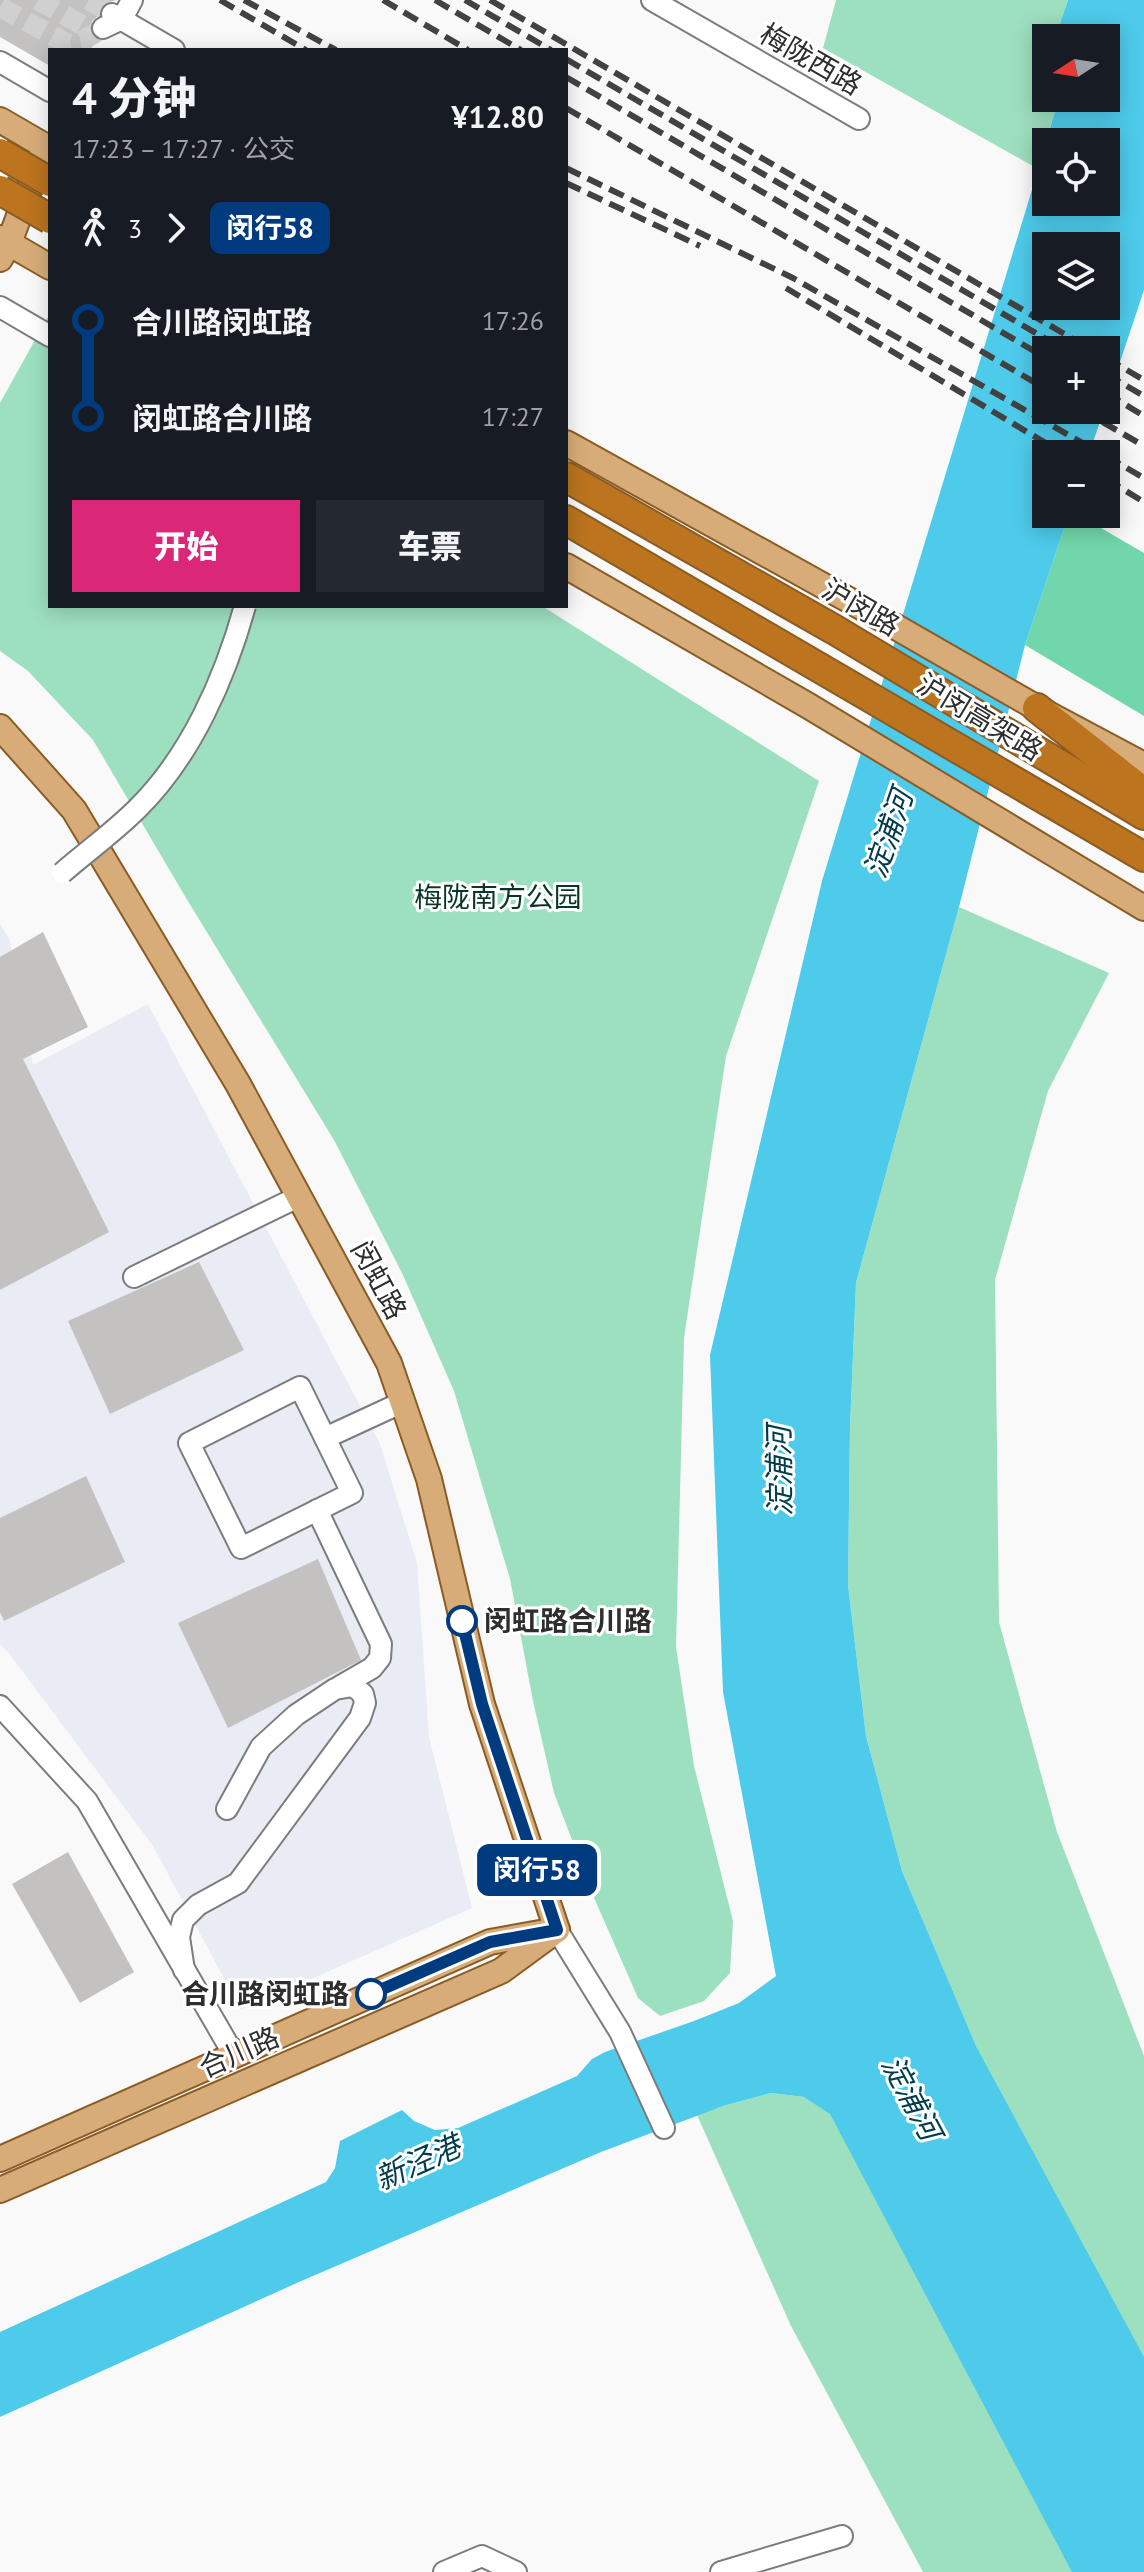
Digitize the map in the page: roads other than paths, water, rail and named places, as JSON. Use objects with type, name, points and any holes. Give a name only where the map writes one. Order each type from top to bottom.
[{"type":"highway","points":[[0,153],[48,181]]},
{"type":"highway","points":[[0,190],[48,218]]},
{"type":"highway","name":"沪闵高架路","points":[[568,478],[835,630],[1144,815]]},
{"type":"highway","name":"沪闵高架路","points":[[568,521],[1144,857]]},
{"type":"highway","name":"沪闵路","points":[[1037,708],[1144,792]]},
{"type":"main road","points":[[0,120],[47,147],[2,246],[48,266]]},
{"type":"main road","name":"沪闵路","points":[[568,444],[1037,708]]},
{"type":"main road","points":[[568,567],[807,705],[1144,908]]},
{"type":"main road","points":[[1037,708],[1144,765]]},
{"type":"main road","name":"闵虹路","points":[[0,727],[74,810],[238,1084],[389,1363],[429,1479],[482,1704],[557,1930]]},
{"type":"main road","name":"合川路","points":[[0,2159],[490,1942],[557,1930]]},
{"type":"main road","name":"合川路","points":[[0,2190],[501,1971],[557,1930]]},
{"type":"street","points":[[132,0],[112,20],[170,48]]},
{"type":"street","name":"梅陇西路","points":[[652,0],[859,119]]},
{"type":"street","points":[[0,62],[48,90]]},
{"type":"street","points":[[0,307],[48,335]]},
{"type":"street","points":[[62,873],[137,809],[182,755],[211,698],[244,608]]},
{"type":"street","points":[[134,1277],[300,1196]]},
{"type":"street","points":[[300,1387],[325,1438],[352,1493],[241,1548],[189,1443],[300,1387]]},
{"type":"street","points":[[325,1438],[403,1402]]},
{"type":"street","points":[[184,1970],[179,1937],[183,1920],[198,1905],[238,1883],[360,1718],[380,1658],[381,1644],[374,1625],[317,1510]]},
{"type":"street","points":[[227,1809],[261,1747],[296,1715],[372,1668],[380,1658]]},
{"type":"street","points":[[335,1689],[353,1686],[363,1694],[363,1708]]},
{"type":"street","points":[[0,1706],[87,1801],[234,2055]]},
{"type":"street","points":[[557,1930],[620,2032],[664,2128]]},
{"type":"street","points":[[721,2572],[842,2536]]},
{"type":"street","points":[[444,2572],[482,2556],[516,2572]]},
{"type":"water","points":[[1068,0],[1144,0],[1144,290],[1120,362],[1120,336],[1032,336],[1032,424],[1099,424],[1094,440],[1032,440],[1032,528],[1064,528],[1025,645],[959,907],[856,1283],[848,1585],[866,1736],[902,1871],[977,2048],[1144,2357],[1144,2572],[1072,2572],[830,2114],[804,2097],[771,2093],[723,2106],[601,2152],[299,2282],[0,2417],[0,2332],[326,2182],[335,2168],[340,2141],[402,2110],[414,2121],[435,2130],[458,2128],[577,2076],[592,2059],[605,2052],[739,2003],[776,1976],[723,1692],[710,1355],[822,881],[1032,190],[1032,216],[1120,216],[1120,128],[1050,128],[1055,112],[1120,112],[1120,24],[1060,24]]},
{"type":"tunnel","points":[[38,0],[94,32]]},
{"type":"tunnel","points":[[89,0],[112,14]]},
{"type":"tunnel","points":[[0,7],[68,44],[82,41],[103,28]]},
{"type":"railway","points":[[220,0],[303,48]]},
{"type":"railway","points":[[244,0],[332,48]]},
{"type":"railway","points":[[383,0],[465,48]]},
{"type":"railway","points":[[435,0],[518,48]]},
{"type":"railway","points":[[465,0],[548,48]]},
{"type":"railway","points":[[490,0],[1068,336]]},
{"type":"railway","points":[[568,60],[1041,336]]},
{"type":"railway","points":[[568,78],[1032,350]]},
{"type":"railway","points":[[568,109],[1032,381]]},
{"type":"railway","points":[[568,169],[793,278],[1077,440]]},
{"type":"railway","points":[[568,184],[700,246]]},
{"type":"railway","points":[[786,288],[1041,440]]},
{"type":"railway","points":[[1120,366],[1144,380]]},
{"type":"railway","points":[[1120,382],[1144,396]]},
{"type":"railway","points":[[1120,401],[1144,416]]},
{"type":"railway","points":[[1106,424],[1144,446]]},
{"type":"railway","points":[[1120,464],[1144,478]]},
{"type":"railway","points":[[1120,487],[1144,502]]},
{"type":"place","name":"闵虹路合川路","points":[[462,1621]]},
{"type":"place","name":"合川路闵虹路","points":[[371,1994]]},
{"type":"water label","name":"淀浦河","points":[[889,834]]},
{"type":"water label","name":"淀浦河","points":[[780,1471]]},
{"type":"water label","name":"淀浦河","points":[[911,2098]]},
{"type":"water label","name":"新泾港","points":[[418,2163]]},
{"type":"park label","name":"梅陇南方公园","points":[[498,897]]}]
